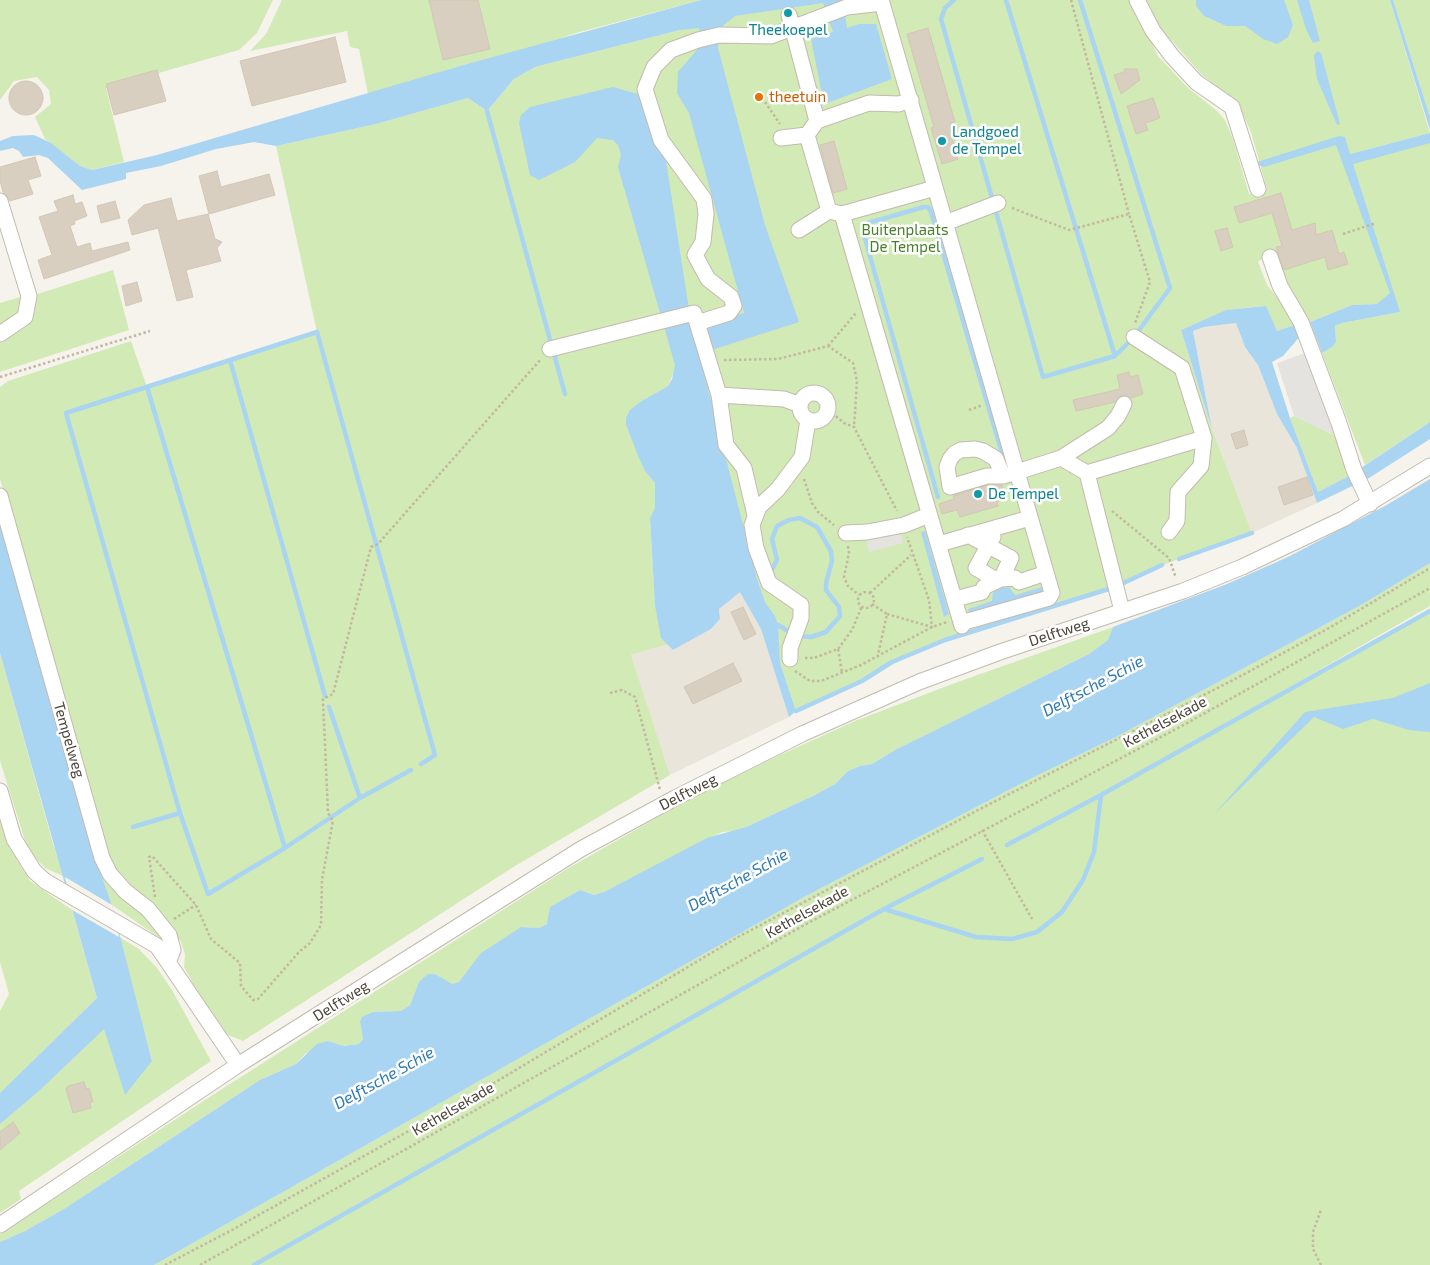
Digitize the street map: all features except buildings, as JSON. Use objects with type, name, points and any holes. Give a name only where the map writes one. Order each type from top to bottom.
[{"type":"street","points":[[1137,0],[1153,32],[1172,56],[1196,82],[1232,106],[1258,189]]},
{"type":"street","points":[[550,349],[696,321],[729,313],[734,306],[730,297],[708,279],[695,254],[703,242],[706,214],[704,198],[661,140],[645,89],[654,67],[670,50],[719,35],[771,36],[791,21],[820,17],[847,7],[884,1],[945,223],[1010,474],[1030,518],[1052,593],[1049,598],[962,623],[866,300],[836,213],[794,137],[817,121],[869,103],[899,104],[911,100]]},
{"type":"street","points":[[791,21],[817,121]]},
{"type":"street","points":[[799,230],[836,213],[935,188]]},
{"type":"street","points":[[0,201],[29,296],[25,317],[0,334]]},
{"type":"street","points":[[945,223],[994,205]]},
{"type":"street","points":[[1270,257],[1280,286],[1301,322],[1315,356],[1354,470],[1370,504]]},
{"type":"street","points":[[696,321],[719,395],[726,446],[744,468],[755,515]]},
{"type":"street","points":[[1134,337],[1182,368],[1204,438],[1200,466],[1178,492],[1177,521],[1169,532]]},
{"type":"street","points":[[816,393],[828,401],[828,410],[819,419],[808,420],[803,416],[800,405],[810,394],[816,393]]},
{"type":"street","points":[[719,395],[784,399],[800,405]]},
{"type":"street","points":[[1010,474],[1061,458],[1108,428],[1118,416],[1124,404]]},
{"type":"street","points":[[790,659],[794,636],[802,618],[801,605],[766,576],[756,548],[752,525],[755,515],[802,457],[808,420]]},
{"type":"street","points":[[1086,473],[1204,438]]},
{"type":"street","points":[[1061,458],[1086,473],[1122,611]]},
{"type":"street","name":"Delftweg","points":[[0,1225],[238,1065],[581,849],[676,798],[802,734],[919,682],[1122,611],[1178,585],[1242,568],[1370,504],[1430,466]]},
{"type":"street","name":"Tempelweg","points":[[0,496],[96,837],[110,874],[125,891],[165,921],[173,950],[169,960]]},
{"type":"street","points":[[846,533],[904,525],[929,515]]},
{"type":"street","points":[[939,544],[1030,518]]},
{"type":"street","points":[[999,527],[976,568],[999,579]]},
{"type":"street","points":[[968,536],[1011,558],[999,579]]},
{"type":"street","points":[[955,599],[982,592],[984,587],[999,579],[1016,578],[1019,582],[1046,574]]},
{"type":"street","points":[[0,791],[14,839],[34,871],[45,881],[118,921],[157,946],[169,960],[238,1065]]},
{"type":"path","points":[[1071,0],[1129,214],[1150,282],[1134,327],[1134,337]]},
{"type":"path","points":[[765,102],[782,128],[794,137]]},
{"type":"path","points":[[994,205],[1069,230],[1129,214]]},
{"type":"path","points":[[1343,234],[1376,223]]},
{"type":"path","points":[[707,355],[778,360],[828,346],[866,300]]},
{"type":"path","points":[[0,377],[150,330]]},
{"type":"path","points":[[828,346],[853,363],[857,381],[854,427]]},
{"type":"path","points":[[196,905],[165,921],[149,857],[152,856],[196,905],[211,939],[240,963],[241,986],[253,1000],[258,999],[299,952],[310,943],[321,925],[322,879],[333,821],[328,813],[323,699],[333,694],[371,547],[378,544],[550,349]]},
{"type":"path","points":[[969,410],[983,405]]},
{"type":"path","points":[[828,410],[854,427],[904,525],[912,555],[929,600],[932,627]]},
{"type":"path","points":[[802,457],[805,487],[812,503],[829,521],[846,533],[850,553],[844,577],[848,586],[859,596]]},
{"type":"path","points":[[1110,510],[1168,558],[1178,585]]},
{"type":"path","points":[[870,593],[912,555]]},
{"type":"path","points":[[165,1265],[232,1230],[488,1086],[738,937],[980,809],[1239,677],[1329,628],[1430,568]]},
{"type":"path","points":[[1178,585],[1184,575]]},
{"type":"path","points":[[1168,581],[1178,585]]},
{"type":"path","name":"Kethelsekade","points":[[200,1265],[791,933],[982,830],[1178,728],[1430,588]]},
{"type":"path","points":[[863,592],[870,593],[874,599],[872,604],[866,607],[862,606],[859,603],[859,596],[863,592]]},
{"type":"path","points":[[872,604],[886,614],[932,627]]},
{"type":"path","points":[[862,606],[852,630],[838,650],[814,658],[790,659],[792,668],[800,676],[810,681],[821,681],[878,656],[932,627],[952,620],[962,623]]},
{"type":"path","points":[[878,656],[886,614]]},
{"type":"path","points":[[838,650],[842,672]]},
{"type":"path","points":[[610,693],[622,690],[635,697],[659,784]]},
{"type":"path","points":[[982,830],[1032,919]]},
{"type":"path","points":[[1321,1210],[1313,1232],[1314,1249],[1321,1265]]},
{"type":"shaded area","points":[[1236,323],[1245,347],[1258,365],[1277,414],[1297,448],[1317,503],[1252,533],[1212,429],[1193,331],[1204,327]]},
{"type":"shaded area","points":[[1308,352],[1336,436],[1294,416],[1277,363]]},
{"type":"shaded area","points":[[898,523],[903,543],[869,552],[864,528]]},
{"type":"shaded area","points":[[740,591],[761,629],[789,717],[670,775],[631,655],[669,644],[673,650],[711,629],[720,619],[719,609]]},
{"type":"green space","points":[[0,0],[273,0],[257,33],[239,50],[106,88],[124,162],[92,170],[80,166],[45,139],[35,117],[51,104],[49,90],[37,77],[14,81],[0,100]]},
{"type":"green space","points":[[282,0],[701,0],[576,33],[538,46],[460,66],[368,94],[359,49],[350,47],[347,31],[250,51],[266,34]]},
{"type":"green space","name":"Buitenplaats De Tempel","points":[[833,0],[1131,0],[1158,56],[1188,88],[1216,110],[1225,120],[1233,139],[1249,194],[1267,189],[1251,132],[1241,110],[1229,96],[1201,74],[1159,26],[1146,0],[1196,0],[1196,6],[1204,16],[1226,26],[1245,26],[1263,39],[1284,0],[1390,0],[1430,133],[1350,154],[1430,143],[1430,422],[1365,465],[1322,353],[1336,342],[1335,326],[1400,312],[1390,294],[1377,304],[1352,305],[1310,322],[1286,287],[1272,250],[1258,262],[1267,285],[1298,324],[1277,331],[1265,306],[1226,310],[1181,330],[1212,429],[1252,533],[1168,563],[1115,587],[945,640],[892,662],[862,681],[796,711],[780,663],[775,616],[765,602],[674,371],[668,386],[640,402],[626,425],[645,471],[655,483],[655,509],[650,518],[655,605],[669,644],[631,655],[670,775],[515,866],[243,1041],[228,1035],[196,989],[184,967],[185,954],[181,942],[168,922],[122,883],[107,853],[0,479],[0,387],[8,381],[131,341],[147,387],[317,332],[276,146],[376,124],[468,98],[487,111],[514,79],[535,67],[735,16]]},
{"type":"green space","points":[[1393,0],[1430,0],[1430,117]]},
{"type":"green space","points":[[113,270],[129,330],[0,372],[0,343],[31,320],[33,314],[31,296]]},
{"type":"green space","points":[[20,297],[22,305],[18,313],[0,327],[0,303]]},
{"type":"green space","points":[[1294,416],[1336,436],[1349,476],[1318,492],[1290,418]]},
{"type":"green space","points":[[1430,563],[1430,606],[1158,763],[1430,611],[1430,1265],[154,1265],[806,896],[1028,780],[1118,736],[1363,604]]},
{"type":"green space","points":[[1113,627],[1108,640],[1089,654],[897,749],[872,764],[848,771],[835,784],[815,795],[736,831],[722,832],[604,892],[594,895],[580,890],[551,907],[547,924],[539,928],[521,927],[474,962],[468,974],[459,982],[452,985],[435,974],[419,982],[410,1005],[401,1011],[373,1012],[360,1022],[363,1039],[359,1044],[343,1046],[328,1041],[305,1054],[296,1064],[260,1080],[64,1209],[25,1231],[0,1242],[0,1234],[222,1089],[567,869],[688,800],[855,721]]},
{"type":"green space","points":[[0,653],[53,844],[65,877],[45,868],[28,850],[0,761]]},
{"type":"green space","points":[[0,820],[9,847],[30,881],[72,910],[97,998],[0,1093],[0,1011],[9,994],[0,962]]},
{"type":"green space","points":[[96,860],[117,894],[146,916],[164,941],[112,905]]},
{"type":"green space","points":[[119,937],[139,949],[157,968],[172,990],[211,1061],[19,1191],[21,1199],[0,1213],[0,1120],[1,1123],[38,1092],[104,1028],[125,1094],[152,1060]]},
{"type":"water","points":[[701,0],[843,0],[847,28],[859,24],[876,24],[892,79],[827,103],[821,89],[811,39],[833,32],[823,3],[735,16],[719,29],[718,48],[765,225],[799,322],[699,354],[757,579],[765,602],[775,616],[778,625],[780,663],[796,711],[789,717],[761,629],[740,592],[719,609],[720,619],[711,629],[673,650],[661,638],[655,605],[650,518],[655,508],[655,483],[645,471],[639,458],[626,425],[626,418],[630,410],[640,402],[668,386],[672,379],[675,365],[618,167],[621,155],[618,145],[613,140],[597,138],[575,162],[539,180],[530,175],[519,123],[521,115],[530,107],[613,87],[641,95],[653,137],[666,161],[692,329],[744,313],[689,113],[677,93],[678,72],[702,44],[699,28],[680,30],[535,67],[514,79],[487,111],[468,98],[376,124],[276,146],[254,142],[216,149],[161,166],[126,173],[126,179],[82,190],[48,158],[39,155],[23,157],[19,151],[13,148],[0,151],[0,141],[13,136],[34,135],[51,143],[80,166],[92,170],[157,155],[460,66]]},
{"type":"water","points":[[1196,0],[1284,0],[1293,25],[1288,37],[1277,44],[1263,39],[1245,26],[1226,26],[1204,16],[1196,6]]},
{"type":"water","points":[[1297,0],[1309,0],[1320,41],[1313,43],[1306,29]]},
{"type":"water","points":[[1390,0],[1393,0],[1430,117],[1430,130]]},
{"type":"water","points":[[1317,51],[1321,53],[1340,124],[1337,125],[1317,79],[1314,56]]},
{"type":"water","points":[[1430,133],[1430,143],[1353,164],[1400,312],[1335,326],[1336,342],[1322,353],[1310,322],[1352,305],[1377,304],[1390,293],[1336,145],[1264,167],[1258,165],[1257,162],[1339,136],[1345,137],[1350,154]]},
{"type":"water","points":[[1266,306],[1277,331],[1298,324],[1302,334],[1283,356],[1272,362],[1290,418],[1318,492],[1349,476],[1430,422],[1430,439],[1369,478],[1317,503],[1297,448],[1277,414],[1258,365],[1245,347],[1236,323],[1204,327],[1193,331],[1212,429],[1181,330],[1226,310]]},
{"type":"water","name":"Delftsche Schie","points":[[1430,479],[1430,563],[1363,604],[1118,736],[1028,780],[806,896],[154,1265],[0,1265],[0,1242],[25,1231],[64,1209],[260,1080],[296,1064],[317,1044],[328,1041],[343,1046],[359,1044],[363,1039],[360,1022],[362,1017],[373,1012],[401,1011],[410,1005],[419,982],[428,974],[435,974],[452,984],[459,982],[481,953],[521,927],[539,928],[547,924],[550,907],[580,890],[594,895],[604,892],[707,838],[746,827],[815,795],[835,784],[848,771],[872,764],[897,749],[1089,654],[1108,640],[1113,627],[1227,584],[1288,557],[1385,506]]},
{"type":"water","points":[[0,518],[96,860],[112,905],[152,1061],[125,1095],[104,1029],[38,1092],[0,1124],[0,1093],[97,998],[0,653]]},
{"type":"water","points":[[925,531],[949,614],[944,617],[921,532]]},
{"type":"water","points":[[1003,586],[1005,588],[1009,587],[1015,595],[1042,587],[1043,592],[969,613],[968,609],[992,601],[993,593]]},
{"type":"water","points":[[1430,683],[1430,732],[1409,730],[1373,719],[1343,729],[1314,717],[1215,813],[1305,712],[1393,698]]},
{"type":"pier","points":[[65,877],[112,905],[119,937],[72,910]]},
{"type":"waterway","points":[[954,0],[945,8],[941,19],[1043,377],[1115,356],[1134,337],[1170,288],[1080,0]]},
{"type":"waterway","points":[[1006,0],[1115,356]]},
{"type":"waterway","points":[[487,111],[565,394]]},
{"type":"waterway","points":[[938,497],[864,235],[864,228],[868,223],[924,207],[928,207],[931,212],[1004,460]]},
{"type":"waterway","points":[[285,848],[208,894],[180,813],[66,413],[317,332],[435,755],[421,764]]},
{"type":"waterway","points":[[230,360],[325,696]]},
{"type":"waterway","points":[[147,387],[285,848],[360,798],[411,770]]},
{"type":"waterway","points":[[770,573],[777,560],[772,539],[777,526],[789,520],[800,518],[817,527],[831,551],[832,561],[826,590],[839,607],[840,616],[826,632],[811,637],[796,636],[778,625]]},
{"type":"waterway","points":[[1179,559],[1252,533]]},
{"type":"waterway","points":[[796,711],[862,681],[892,662],[945,640],[1115,587],[1162,565]]},
{"type":"waterway","points":[[1007,845],[1101,795],[1430,611]]},
{"type":"waterway","points":[[329,707],[360,798]]},
{"type":"waterway","points":[[884,909],[976,937],[1012,939],[1037,932],[1062,912],[1083,880],[1094,852],[1101,795]]},
{"type":"waterway","points":[[133,827],[180,813]]},
{"type":"waterway","points":[[254,1265],[884,909],[982,859]]},
{"type":"place","name":"Theekoepel","points":[[788,13]]},
{"type":"place","name":"theetuin","points":[[759,97]]},
{"type":"place","name":"Landgoed de Tempel","points":[[942,141]]},
{"type":"place","name":"De Tempel","points":[[978,494]]}]
